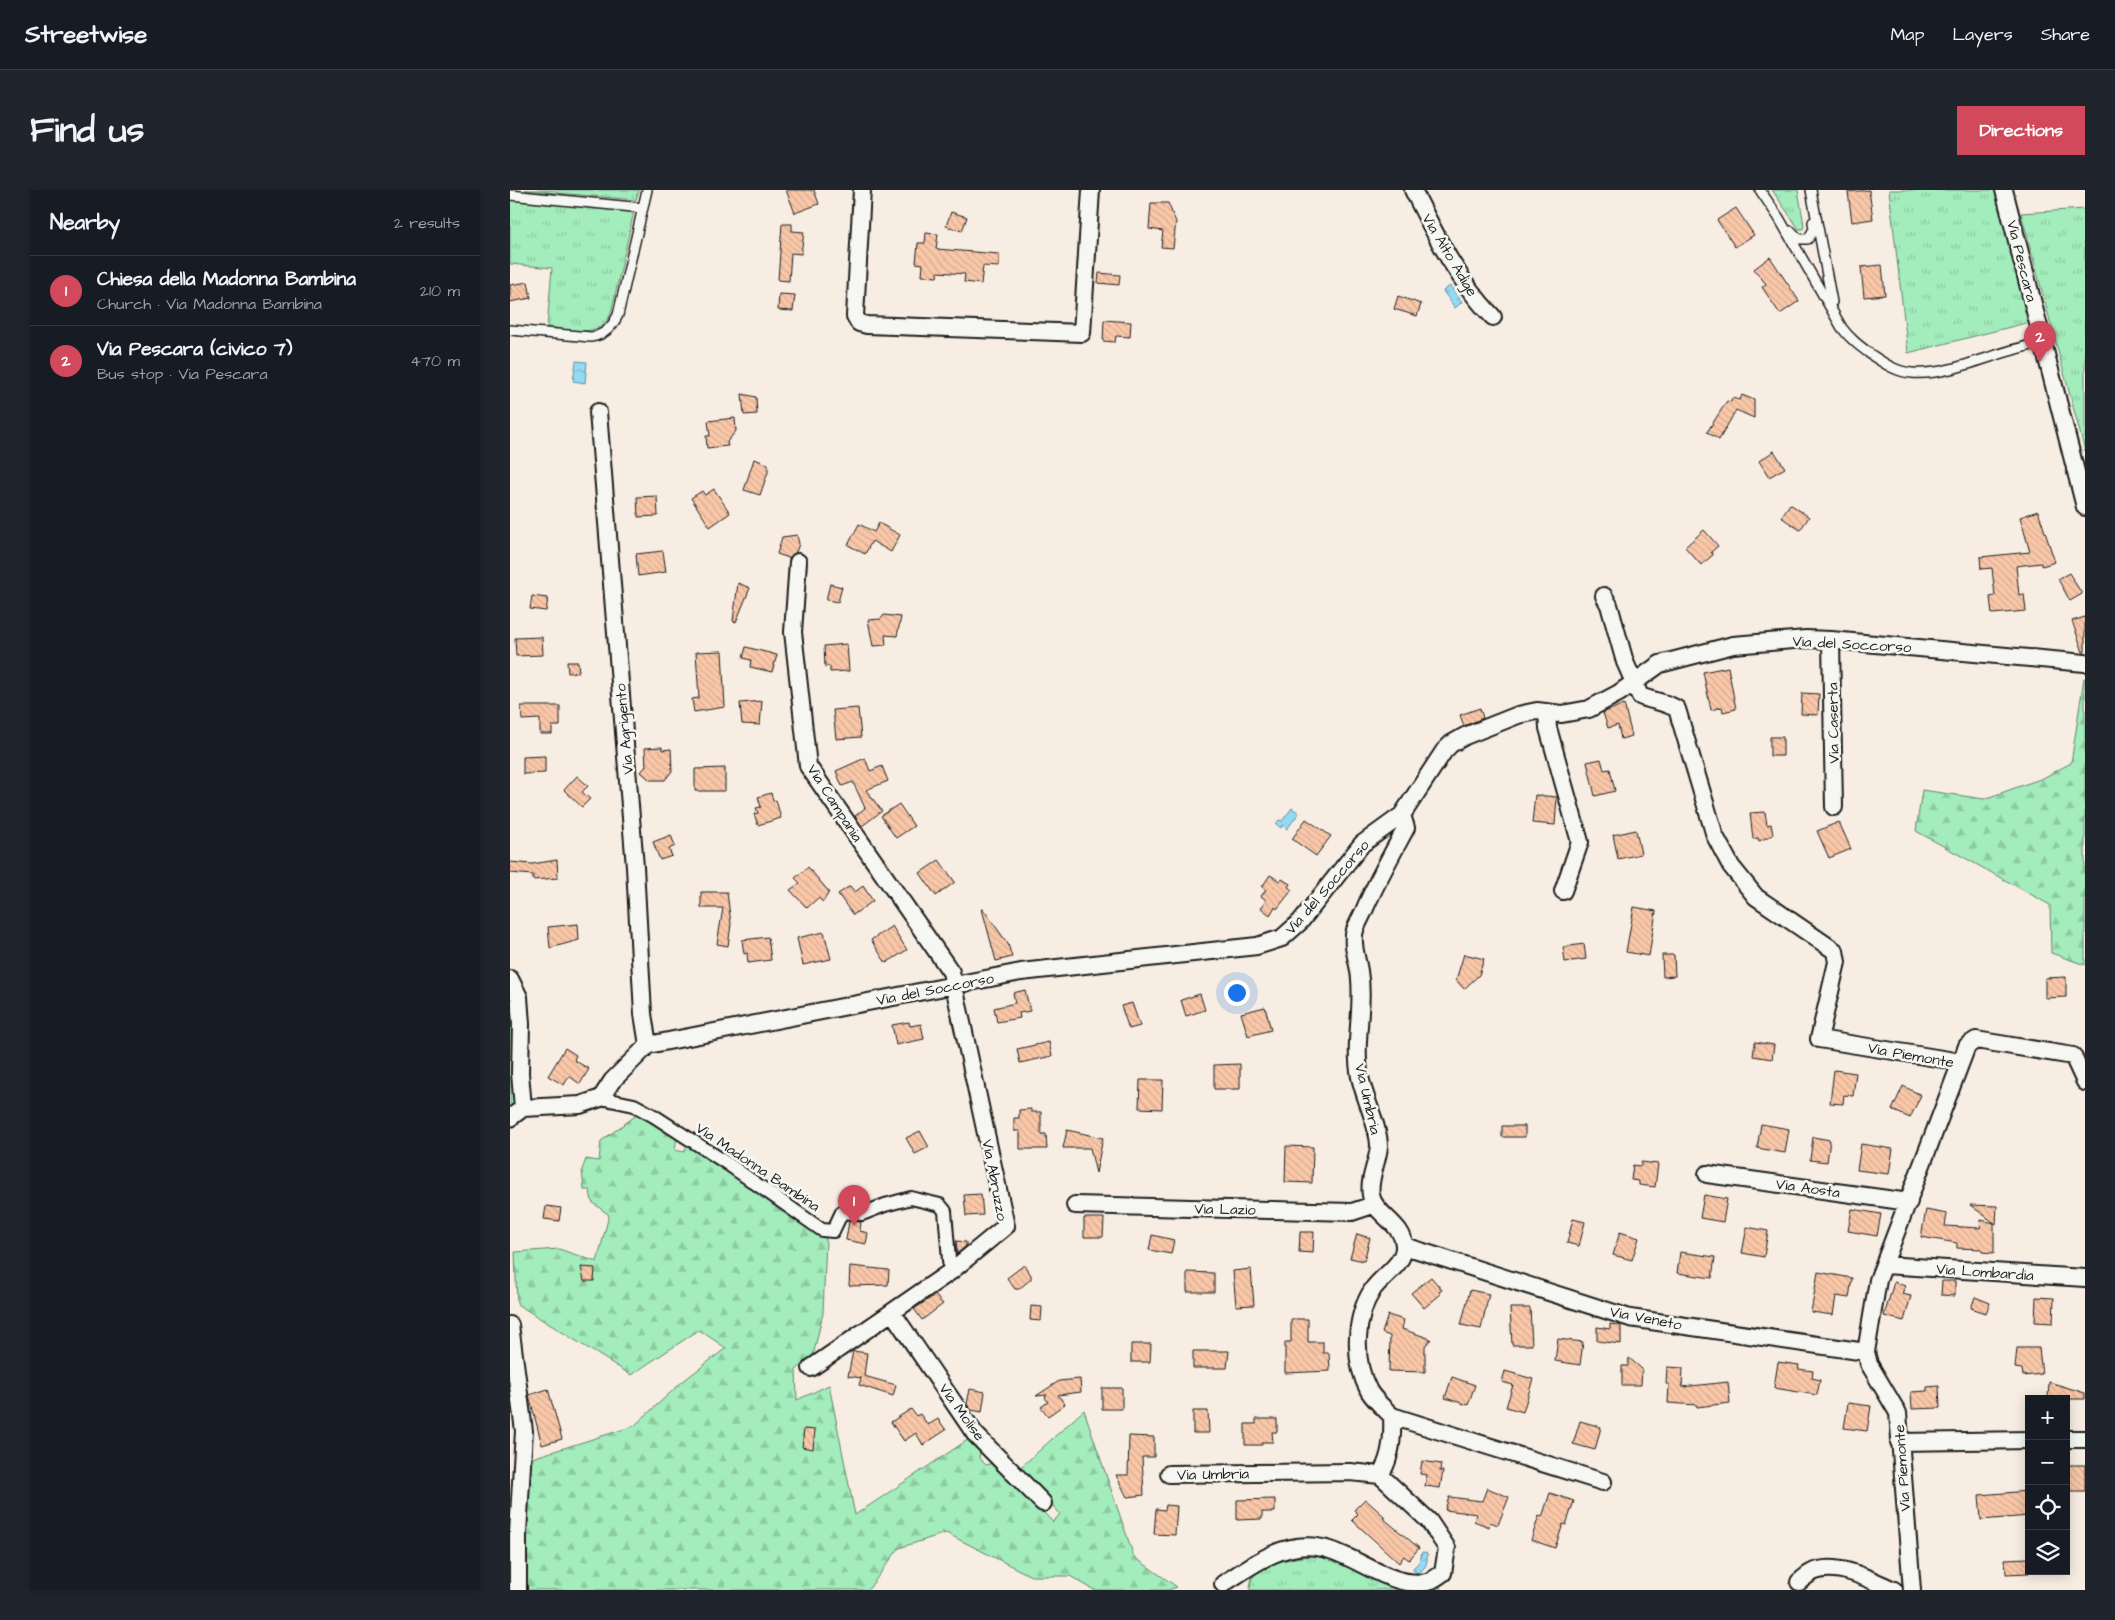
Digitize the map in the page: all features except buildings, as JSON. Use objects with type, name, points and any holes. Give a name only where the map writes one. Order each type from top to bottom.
[{"type":"street","points":[[862,190],[856,316],[858,323],[868,325],[1082,333],[1091,190]]},
{"type":"street","name":"Via Alto Adige","points":[[1413,190],[1463,282],[1493,317]]},
{"type":"street","name":"Via Pescara","points":[[2004,190],[2085,507]]},
{"type":"street","name":"Via Agrigento","points":[[598,412],[635,867],[643,1014],[648,1045]]},
{"type":"street","name":"Via Campania","points":[[798,562],[793,632],[808,766],[951,972],[954,986]]},
{"type":"street","points":[[1604,596],[1609,606],[1625,662],[1634,681]]},
{"type":"street","name":"Via del Soccorso","points":[[648,1045],[1022,972],[1257,946],[1282,938],[1300,922],[1362,844],[1402,815],[1444,751],[1451,744],[1465,736],[1518,715],[1537,711],[1562,714],[1589,709],[1619,693],[1660,664],[1733,645],[1806,639],[2085,663]]},
{"type":"street","name":"Via Caserta","points":[[1831,640],[1834,807]]},
{"type":"street","name":"Via Piemonte","points":[[1634,681],[1640,696],[1653,702],[1670,704],[1677,709],[1715,836],[1731,866],[1756,897],[1835,951],[1837,962],[1819,1039],[1961,1062],[1878,1280],[1866,1352],[1869,1364],[1898,1413],[1912,1590]]},
{"type":"street","points":[[1546,712],[1548,728],[1580,842],[1563,891]]},
{"type":"street","name":"Via Umbria","points":[[1373,1205],[1370,1192],[1379,1147],[1360,1077],[1358,1056],[1361,997],[1360,973],[1354,944],[1355,930],[1380,876],[1406,828],[1402,815]]},
{"type":"street","points":[[510,979],[519,997],[521,1024],[520,1073],[523,1108]]},
{"type":"street","name":"Via Abruzzo","points":[[811,1368],[950,1272],[1006,1226],[954,986]]},
{"type":"street","points":[[1961,1062],[1967,1046],[1976,1040],[2072,1056],[2085,1082]]},
{"type":"street","points":[[510,1118],[523,1108],[580,1105],[601,1098],[612,1081],[648,1045]]},
{"type":"street","name":"Via Madonna Bambina","points":[[601,1098],[634,1106],[654,1116],[728,1164],[822,1230],[833,1231],[842,1212],[862,1214],[911,1198],[940,1205],[945,1211],[950,1272]]},
{"type":"street","name":"Via Aosta","points":[[1707,1174],[1909,1202]]},
{"type":"street","name":"Via Lazio","points":[[1075,1205],[1352,1212],[1373,1205]]},
{"type":"street","points":[[1373,1205],[1386,1215],[1402,1235],[1404,1246],[1399,1260],[1373,1290],[1367,1300],[1360,1326],[1357,1341],[1363,1377],[1370,1392],[1392,1416],[1603,1482]]},
{"type":"street","name":"Via Veneto","points":[[1404,1246],[1630,1318],[1866,1352]]},
{"type":"street","name":"Via Lombardia","points":[[1885,1265],[2085,1278]]},
{"type":"street","name":"Via Molise","points":[[892,1312],[975,1434],[1042,1503]]},
{"type":"street","points":[[510,1325],[524,1431],[518,1533],[518,1590]]},
{"type":"street","points":[[1223,1584],[1274,1553],[1299,1546],[1311,1547],[1346,1556],[1376,1574],[1406,1584],[1427,1582],[1443,1573],[1447,1548],[1429,1521],[1380,1475],[1385,1468],[1393,1431],[1392,1416]]},
{"type":"street","points":[[2070,1439],[2085,1439]]},
{"type":"street","points":[[1899,1442],[2025,1440]]},
{"type":"street","name":"Via Umbria","points":[[1169,1474],[1350,1472],[1380,1475]]},
{"type":"street","points":[[1799,1582],[1810,1573],[1820,1569],[1837,1570],[1853,1573],[1894,1590]]},
{"type":"lane","points":[[510,330],[591,337],[598,336],[607,331],[618,315],[647,190]]},
{"type":"lane","points":[[1760,190],[1779,218],[1833,309],[1842,328],[1852,341],[1883,363],[1898,370],[1912,373],[1936,372],[2043,343]]},
{"type":"lane","points":[[1779,218],[1799,239],[1808,239],[1814,229],[1810,190]]},
{"type":"lane","points":[[1810,190],[1833,309]]},
{"type":"lane","points":[[510,195],[643,208]]},
{"type":"green space","points":[[525,190],[639,190],[636,200]]},
{"type":"green space","points":[[1772,190],[1798,190],[1804,225],[1803,229],[1799,229]]},
{"type":"green space","points":[[1889,190],[1998,190],[2030,322],[1908,353]]},
{"type":"green space","points":[[510,199],[634,211],[611,313],[599,327],[592,330],[574,331],[547,327],[552,268],[510,264]]},
{"type":"green space","points":[[2085,209],[2085,451],[2021,213]]},
{"type":"green space","points":[[2084,678],[2085,965],[2051,953],[2050,905],[1916,831],[1922,790],[1984,799],[2043,778],[2071,763]]},
{"type":"green space","points":[[510,997],[515,1040],[512,1059],[515,1099],[513,1109],[510,1112]]},
{"type":"green space","points":[[638,1114],[677,1136],[675,1150],[684,1152],[689,1143],[826,1239],[823,1313],[813,1356],[796,1370],[797,1400],[829,1385],[855,1515],[969,1439],[980,1452],[979,1458],[986,1465],[994,1463],[1053,1522],[1060,1514],[1020,1468],[1084,1410],[1134,1557],[1177,1587],[1168,1590],[1094,1590],[1070,1576],[1031,1576],[946,1533],[899,1548],[868,1590],[524,1590],[525,1522],[532,1458],[634,1426],[682,1382],[726,1348],[699,1330],[631,1375],[517,1304],[515,1252],[559,1249],[597,1262],[609,1215],[592,1202],[590,1190],[584,1190],[582,1170],[586,1159],[599,1161],[601,1141]]},
{"type":"green space","points":[[1322,1555],[1419,1589],[1440,1586],[1441,1590],[1250,1590],[1252,1578],[1265,1567],[1284,1560]]},
{"type":"water","points":[[1450,286],[1462,302],[1455,308],[1443,291]]},
{"type":"water","points":[[576,361],[587,362],[585,383],[573,381]]},
{"type":"water","points":[[1292,808],[1299,813],[1287,829],[1283,825],[1281,828],[1276,824],[1279,820],[1282,821]]},
{"type":"water","points":[[1422,1552],[1427,1553],[1427,1563],[1417,1573],[1413,1568],[1419,1562]]},
{"type":"place","name":"Via Pescara (civico 7)","points":[[2040,362]]},
{"type":"place","name":"Chiesa della Madonna Bambina","points":[[854,1226]]}]
